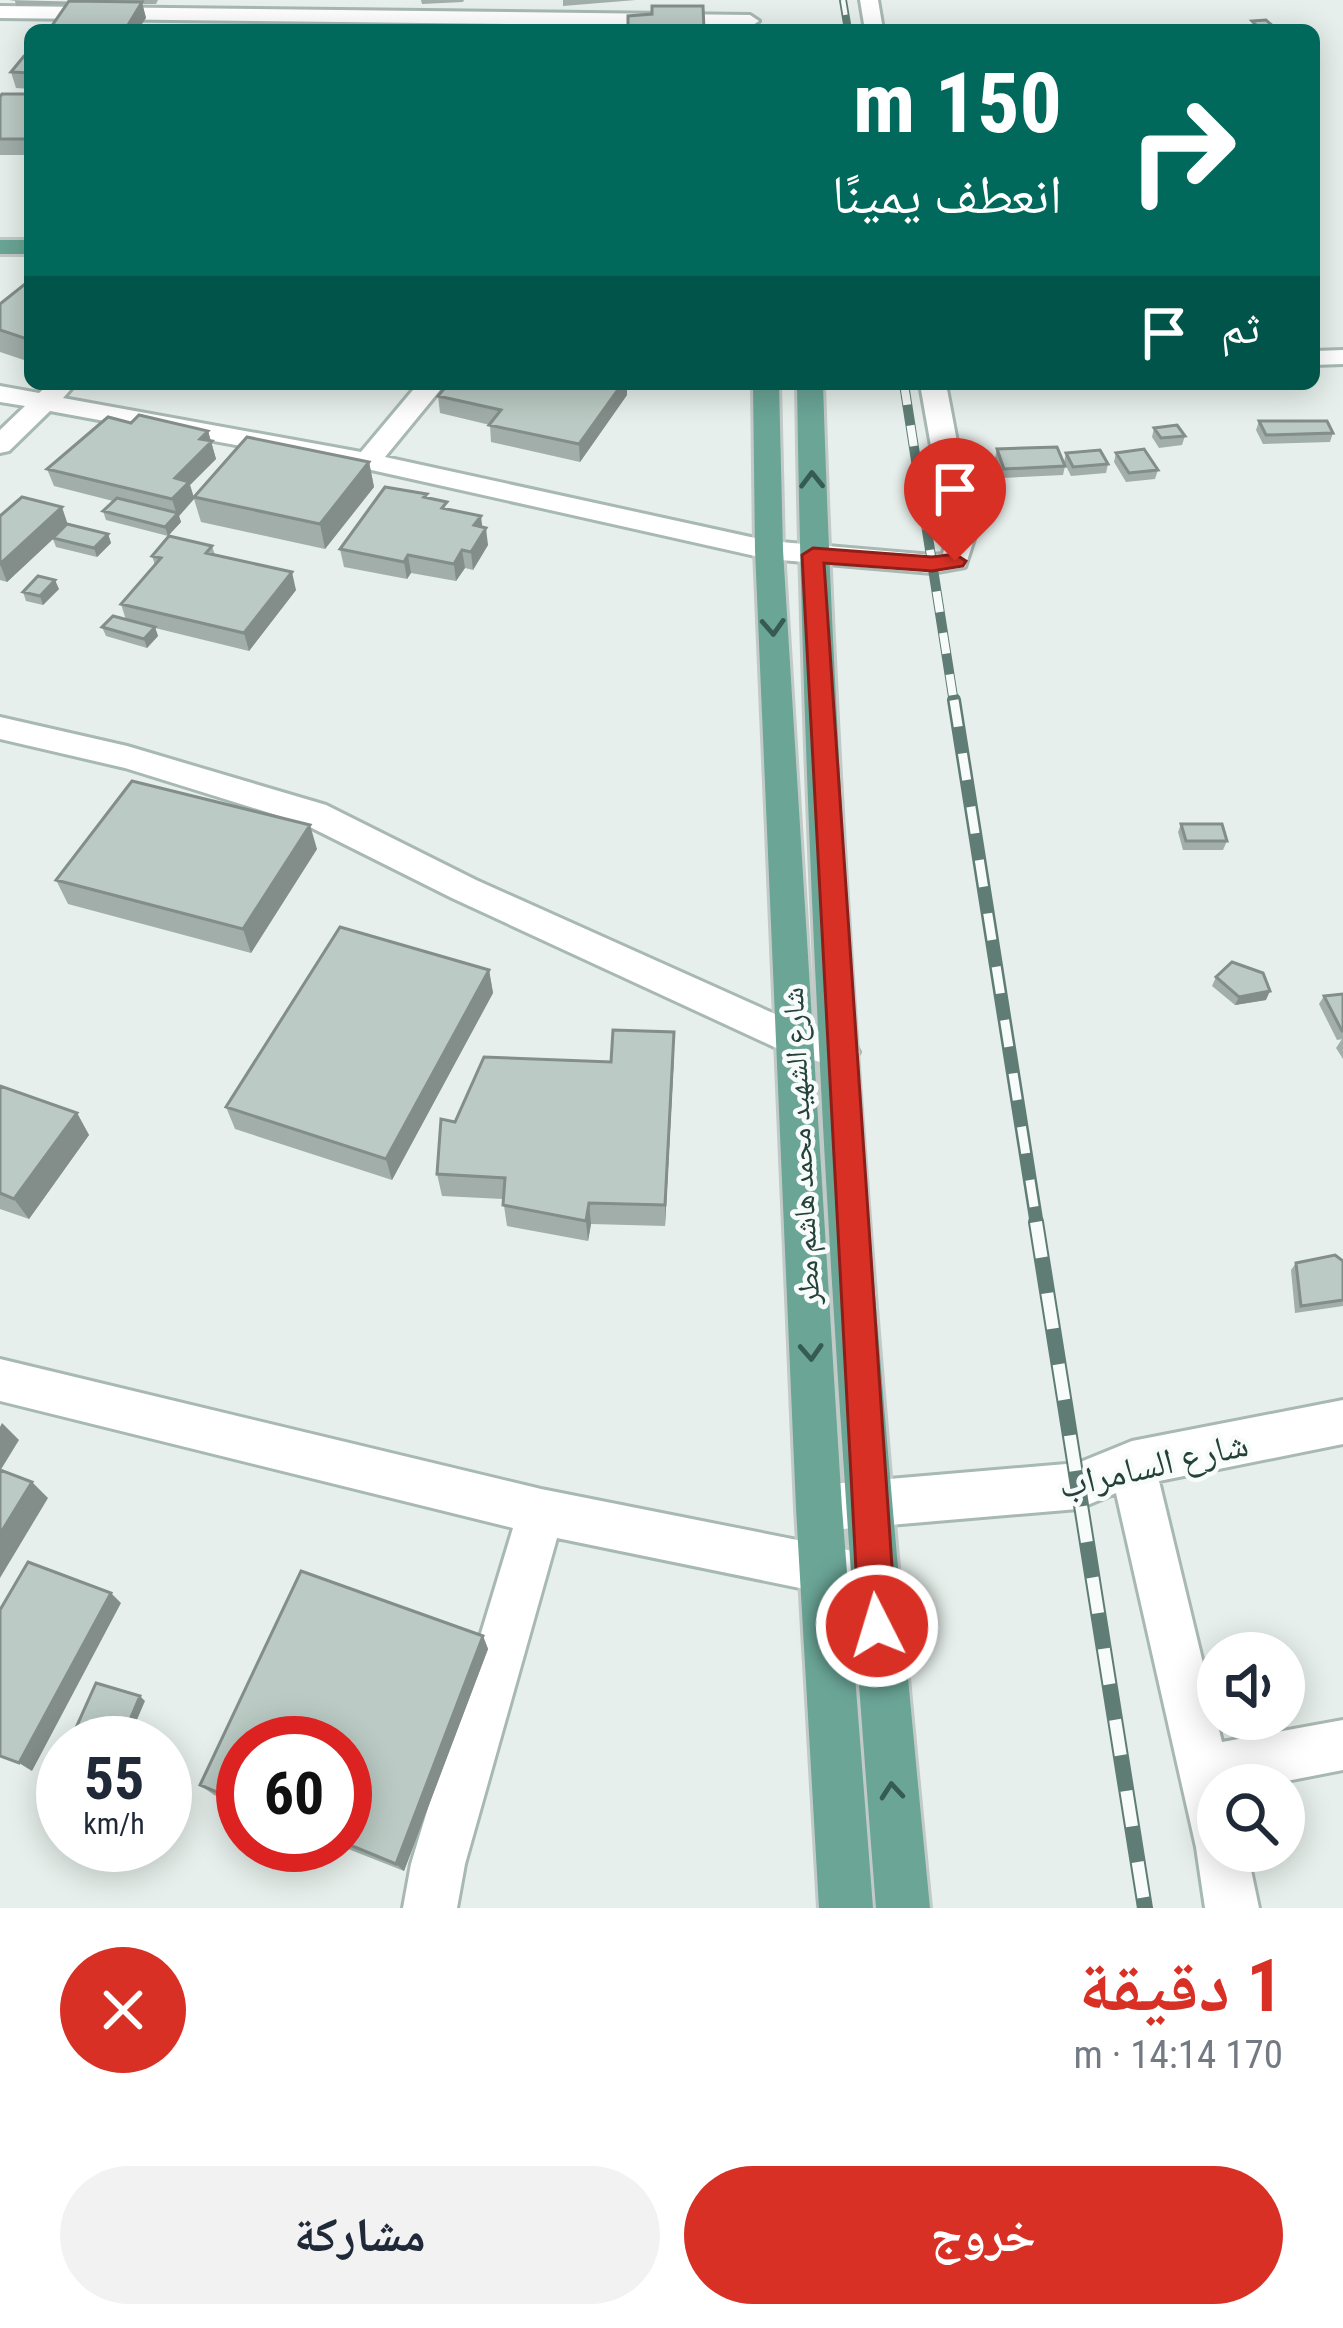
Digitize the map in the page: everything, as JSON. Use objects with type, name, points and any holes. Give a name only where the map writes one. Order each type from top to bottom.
[{"type":"main road","name":"شارع الشهيد محمد هاشم مطر","points":[[766,390],[769,550],[819,1508],[846,1908]]},
{"type":"main road","name":"شارع الشهيد محمد هاشم مطر","points":[[810,390],[813,555],[867,1506],[903,1908]]},
{"type":"street","points":[[0,28],[10,12],[167,7],[386,23],[507,24]]},
{"type":"street","points":[[367,461],[427,390]]},
{"type":"street","points":[[0,394],[54,393],[769,550],[932,564],[955,561],[961,536],[934,390]]},
{"type":"street","points":[[0,445],[54,393]]},
{"type":"street","points":[[0,728],[127,757],[314,814],[464,889],[796,1040],[840,1052]]},
{"type":"street","points":[[0,1380],[541,1512],[873,1579]]},
{"type":"street","name":"شارع السامراب","points":[[819,1508],[1078,1486],[1132,1464],[1343,1422]]},
{"type":"street","points":[[1132,1464],[1203,1764]]},
{"type":"street","points":[[430,1908],[438,1864],[541,1512]]},
{"type":"street","points":[[1242,1764],[1343,1745]]},
{"type":"street","points":[[1225,1872],[1232,1908]]},
{"type":"building","points":[[69,1],[142,2],[129,24],[53,24]]},
{"type":"building","points":[[652,6],[703,6],[704,24],[628,24],[628,16],[652,14]]},
{"type":"building","points":[[24,56],[24,73],[11,72]]},
{"type":"building","points":[[24,94],[24,139],[0,139],[0,97]]},
{"type":"building","points":[[24,285],[24,338],[0,330],[0,304]]},
{"type":"building","points":[[443,390],[618,390],[579,444],[489,425],[501,410],[438,396]]},
{"type":"building","points":[[139,415],[208,431],[200,439],[212,441],[175,478],[189,482],[172,499],[47,469],[108,417],[131,423]]},
{"type":"building","points":[[1259,421],[1327,421],[1333,433],[1266,435]]},
{"type":"building","points":[[1177,425],[1185,436],[1161,438],[1154,428]]},
{"type":"building","points":[[247,437],[369,462],[320,524],[194,497]]},
{"type":"building","points":[[1057,447],[1065,466],[1004,469],[997,449]]},
{"type":"building","points":[[1144,449],[1158,470],[1129,473],[1116,453]]},
{"type":"building","points":[[1100,450],[1108,464],[1073,467],[1066,453]]},
{"type":"building","points":[[385,487],[447,502],[442,508],[481,516],[474,525],[486,528],[471,552],[462,550],[454,564],[408,555],[404,562],[340,549]]},
{"type":"building","points":[[22,497],[62,507],[0,564],[0,516]]},
{"type":"building","points":[[117,498],[178,513],[165,527],[103,511]]},
{"type":"building","points":[[67,524],[108,534],[94,548],[53,538]]},
{"type":"building","points":[[169,536],[212,546],[206,553],[292,572],[244,633],[121,604],[161,558],[152,556]]},
{"type":"building","points":[[38,576],[55,580],[40,596],[23,592]]},
{"type":"building","points":[[113,616],[155,627],[144,639],[102,627]]},
{"type":"building","points":[[132,781],[310,825],[243,929],[56,880]]},
{"type":"building","points":[[1181,824],[1222,824],[1227,841],[1186,841]]},
{"type":"building","points":[[340,927],[489,970],[386,1159],[226,1107]]},
{"type":"building","points":[[1232,962],[1263,973],[1270,991],[1239,997],[1216,977]]},
{"type":"building","points":[[1343,994],[1343,1031],[1342,1031],[1324,996]]},
{"type":"building","points":[[613,1030],[674,1032],[665,1205],[589,1203],[586,1221],[503,1205],[505,1178],[437,1174],[441,1119],[455,1122],[484,1057],[611,1062]]},
{"type":"building","points":[[0,1086],[77,1113],[14,1199],[0,1193]]},
{"type":"building","points":[[1335,1255],[1343,1261],[1343,1300],[1301,1306],[1296,1263]]},
{"type":"building","points":[[0,1470],[32,1482],[0,1534]]},
{"type":"building","points":[[28,1562],[111,1593],[44,1716],[36,1716],[36,1732],[19,1763],[0,1756],[0,1610]]},
{"type":"building","points":[[301,1571],[483,1636],[396,1864],[372,1854],[372,1716],[233,1716]]},
{"type":"building","points":[[96,1683],[140,1696],[131,1716],[81,1716]]},
{"type":"building","points":[[216,1751],[216,1792],[200,1785]]},
{"type":"railway","points":[[843,0],[847,24]]},
{"type":"railway","points":[[905,390],[954,703]]},
{"type":"railway","points":[[954,700],[1037,1225]]},
{"type":"railway","points":[[1036,1222],[1145,1908]]},
{"type":"route","points":[[877,1626],[826,840],[813,555],[932,564],[955,561]]}]
